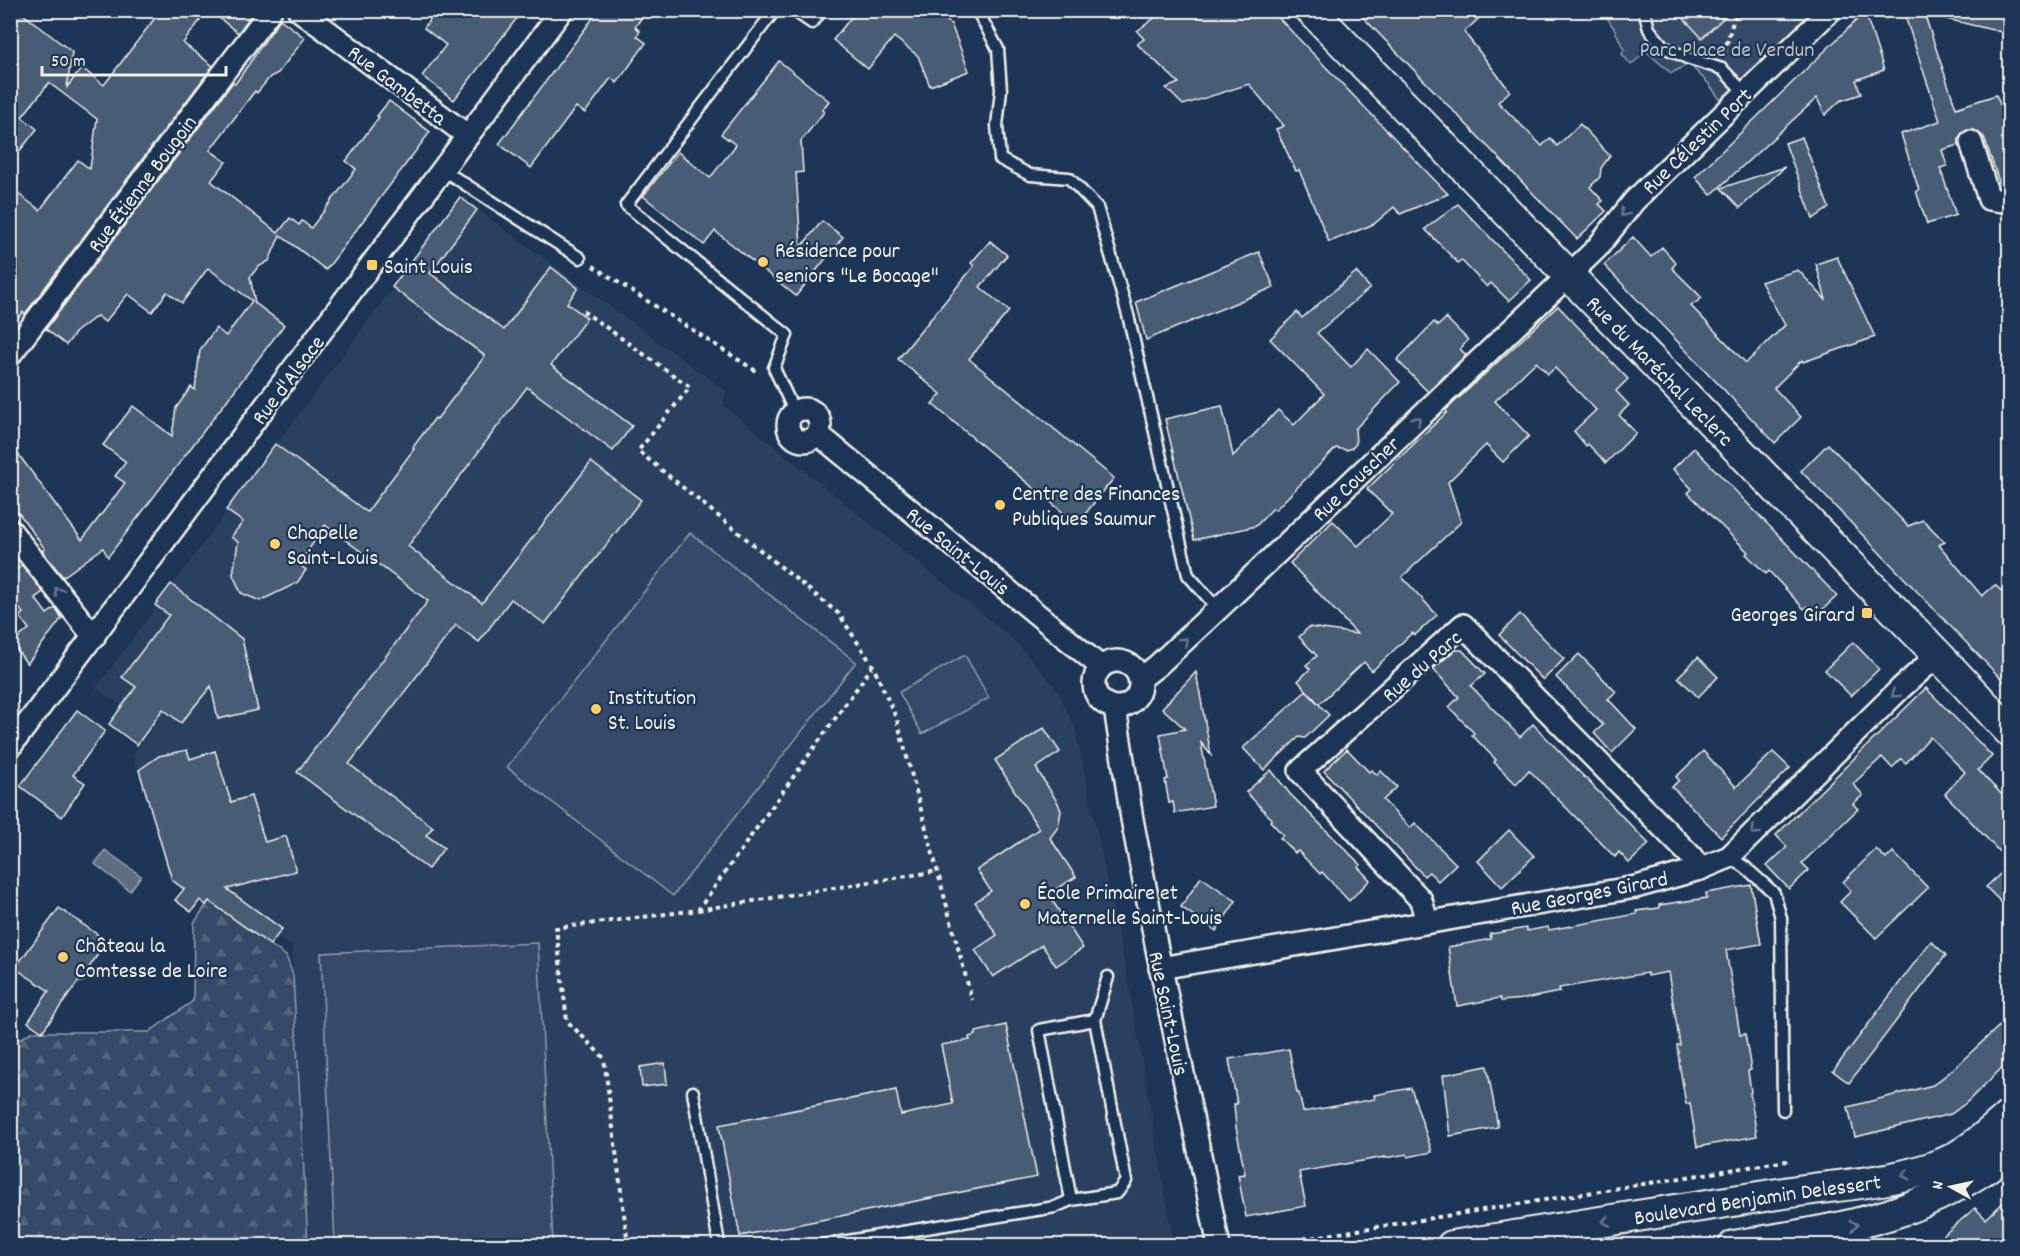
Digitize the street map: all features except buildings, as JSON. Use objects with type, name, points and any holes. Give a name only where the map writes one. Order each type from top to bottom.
[{"type":"street","name":"Rue Étienne Bougoin","points":[[10,355],[271,10]]},
{"type":"street","name":"Rue Gambetta","points":[[299,10],[468,136]]},
{"type":"street","name":"Rue d'Alsace","points":[[10,747],[562,10]]},
{"type":"street","name":"Rue du Maréchal Leclerc","points":[[1311,10],[1938,655],[2010,732]]},
{"type":"street","name":"Rue Célestin Port","points":[[1569,276],[1597,248],[1634,201],[1830,10]]},
{"type":"street","points":[[1971,142],[1989,199],[2010,202]]},
{"type":"street","name":"Rue Couscher","points":[[1140,679],[1218,609],[1569,276]]},
{"type":"street","name":"Rue Saint-Louis","points":[[794,411],[787,424],[794,438],[799,441],[809,440],[818,434],[1101,667]]},
{"type":"street","points":[[10,530],[94,637]]},
{"type":"street","name":"Rue du Parc","points":[[1427,922],[1421,900],[1300,771],[1463,626],[1691,856],[1700,868]]},
{"type":"street","name":"Rue Georges Girard","points":[[1160,968],[1636,887],[1700,868],[1728,856],[1938,655]]},
{"type":"street","points":[[1114,661],[1122,661],[1135,669],[1140,679],[1141,687],[1136,698],[1126,706],[1115,708],[1107,705],[1100,701],[1095,691],[1095,677],[1101,667],[1114,661]]},
{"type":"street","name":"Rue Saint-Louis","points":[[1115,708],[1132,819],[1160,968],[1219,1245]]},
{"type":"street","name":"Boulevard Benjamin Delessert","points":[[1452,1245],[1797,1190],[1864,1183],[1913,1173],[1962,1153],[2010,1115]]},
{"type":"street","name":"Boulevard Benjamin Delessert","points":[[1734,1245],[1824,1231],[1906,1210],[1955,1188],[2010,1150]]},
{"type":"lane","name":"Rue Saint-Louis","points":[[775,10],[626,205],[787,335],[774,368],[794,411]]},
{"type":"lane","points":[[793,10],[812,23],[822,10]]},
{"type":"lane","points":[[977,10],[998,49],[1001,90],[997,126],[1000,159],[1030,175],[1069,178],[1097,207],[1128,315],[1188,575],[1218,609]]},
{"type":"lane","points":[[1644,10],[1649,29],[1664,47],[1687,58],[1722,69],[1745,93]]},
{"type":"lane","points":[[443,170],[580,258]]},
{"type":"lane","points":[[1728,856],[1745,867],[1774,892],[1781,918],[1783,1110]]},
{"type":"lane","points":[[817,1245],[1055,1207],[1071,1200],[1117,1193],[1125,1181],[1095,1020],[1108,977]]},
{"type":"lane","points":[[1071,1200],[1039,1030],[1095,1020]]},
{"type":"lane","points":[[693,1092],[722,1245]]},
{"type":"path","points":[[1722,69],[1725,44],[1734,18],[1742,10]]},
{"type":"path","points":[[580,258],[782,387]]},
{"type":"path","points":[[583,311],[690,387],[638,451],[839,614],[873,666],[897,720],[972,1000]]},
{"type":"path","points":[[698,910],[873,666]]},
{"type":"path","points":[[628,1245],[604,1058],[567,1021],[556,928],[698,910],[938,871]]},
{"type":"shaded area","name":"Institution St. Louis","points":[[460,197],[726,391],[723,405],[1007,634],[1058,691],[1075,728],[1127,974],[1174,1245],[308,1245],[292,947],[164,854],[133,755],[152,728],[96,688]]},
{"type":"shaded area","points":[[105,850],[141,876],[130,891],[95,864]]},
{"type":"green space","name":"Parc Place de Verdun","points":[[1603,11],[1822,11],[1724,105],[1709,84],[1689,64],[1671,73],[1646,51],[1631,65],[1622,54],[1624,50]]},
{"type":"green space","points":[[690,533],[856,662],[673,896],[507,767]]},
{"type":"green space","points":[[965,655],[989,698],[922,734],[899,692]]},
{"type":"green space","points":[[209,901],[286,956],[293,975],[308,1245],[11,1245],[11,1045],[31,1032],[149,1032],[193,1001],[194,923]]},
{"type":"green space","points":[[538,943],[553,1245],[335,1245],[321,953]]},
{"type":"place","name":"Résidence pour seniors \"Le Bocage\"","points":[[763,262]]},
{"type":"place","name":"Saint Louis","points":[[372,265]]},
{"type":"place","name":"Centre des Finances Publiques Saumur","points":[[1000,505]]},
{"type":"place","name":"Chapelle Saint-Louis","points":[[275,544]]},
{"type":"place","name":"Georges Girard","points":[[1867,613]]},
{"type":"place","name":"Institution St. Louis","points":[[596,709]]},
{"type":"place","name":"École Primaire et Maternelle Saint-Louis","points":[[1025,904]]},
{"type":"place","name":"Château la Comtesse de Loire","points":[[63,957]]}]
